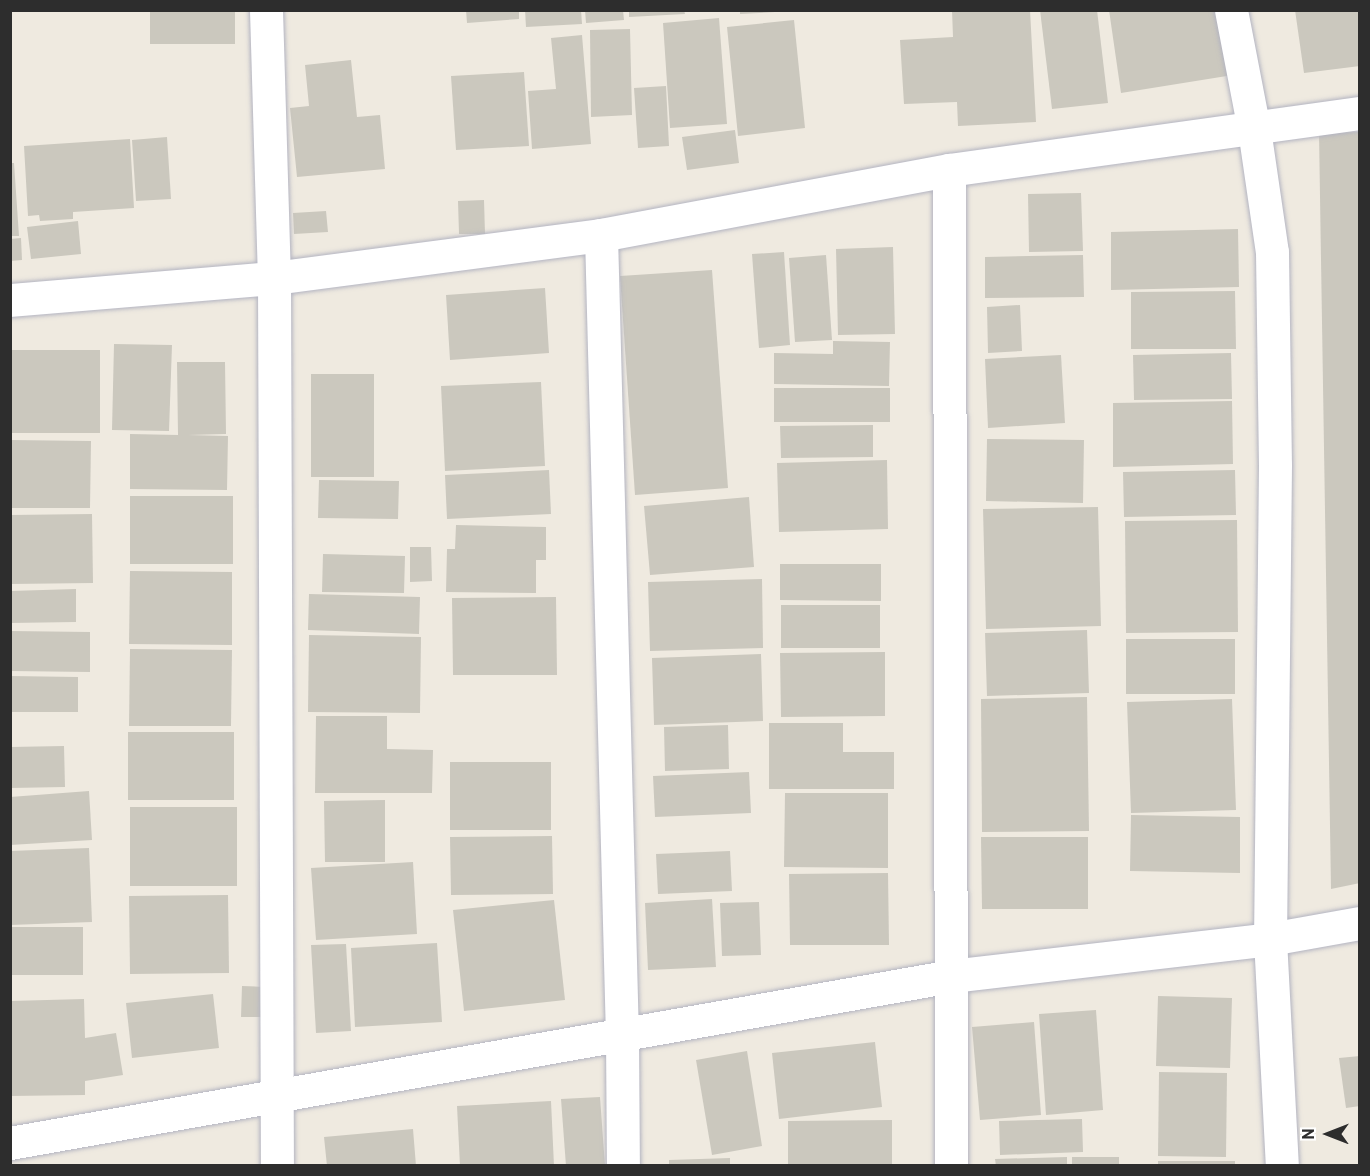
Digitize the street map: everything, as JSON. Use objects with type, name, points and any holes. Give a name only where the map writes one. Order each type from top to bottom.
[{"type":"street","points":[[266,10],[274,278],[277,1166]]},
{"type":"street","points":[[1231,10],[1254,129],[1272,252],[1275,465],[1270,939],[1282,1166]]},
{"type":"street","points":[[10,300],[274,278],[601,235],[949,170],[1359,113]]},
{"type":"street","points":[[949,170],[951,1166]]},
{"type":"street","points":[[601,235],[622,1035],[623,1166]]},
{"type":"street","points":[[10,1143],[951,976],[1270,939],[1359,923]]},
{"type":"building","points":[[150,10],[235,10],[235,44],[150,44]]},
{"type":"building","points":[[466,10],[519,10],[519,19],[467,23]]},
{"type":"building","points":[[525,10],[581,10],[582,24],[526,27]]},
{"type":"building","points":[[585,10],[623,10],[624,20],[586,23]]},
{"type":"building","points":[[629,10],[684,10],[685,14],[629,17]]},
{"type":"building","points":[[740,10],[775,10],[775,12],[740,14]]},
{"type":"building","points":[[952,10],[1030,10],[1036,122],[958,126],[957,102],[904,104],[900,40],[953,37]]},
{"type":"building","points":[[1040,10],[1097,10],[1108,103],[1052,109]]},
{"type":"building","points":[[1109,10],[1223,10],[1233,75],[1121,93]]},
{"type":"building","points":[[1295,10],[1360,10],[1360,66],[1304,73]]},
{"type":"building","points":[[719,18],[727,124],[670,128],[663,23]]},
{"type":"building","points":[[794,20],[805,128],[738,136],[727,27]]},
{"type":"building","points":[[630,29],[632,115],[591,117],[590,30]]},
{"type":"building","points":[[582,35],[591,144],[532,149],[528,91],[556,89],[551,38]]},
{"type":"building","points":[[351,60],[357,117],[380,115],[385,169],[297,177],[290,108],[309,106],[305,65]]},
{"type":"building","points":[[524,72],[529,146],[456,150],[451,76]]},
{"type":"building","points":[[666,86],[669,146],[638,148],[634,88]]},
{"type":"building","points":[[735,130],[739,163],[687,170],[682,137]]},
{"type":"building","points":[[1360,132],[1360,883],[1331,889],[1319,133]]},
{"type":"building","points":[[167,137],[171,199],[136,201],[132,140]]},
{"type":"building","points":[[130,139],[134,208],[73,212],[73,219],[40,221],[39,215],[28,216],[24,146]]},
{"type":"building","points":[[10,163],[14,163],[19,236],[10,236]]},
{"type":"building","points":[[1081,193],[1083,251],[1029,252],[1028,194]]},
{"type":"building","points":[[484,200],[485,234],[459,234],[458,201]]},
{"type":"building","points":[[326,211],[328,232],[294,234],[293,213]]},
{"type":"building","points":[[78,221],[81,254],[31,259],[27,227]]},
{"type":"building","points":[[1238,229],[1239,287],[1111,290],[1111,232]]},
{"type":"building","points":[[21,238],[22,260],[10,261],[10,239]]},
{"type":"building","points":[[893,247],[895,334],[838,335],[836,249]]},
{"type":"building","points":[[784,252],[790,345],[759,348],[752,254]]},
{"type":"building","points":[[826,255],[832,340],[795,342],[789,258]]},
{"type":"building","points":[[1083,255],[1084,297],[985,298],[985,257]]},
{"type":"building","points":[[712,270],[728,488],[635,495],[620,276]]},
{"type":"building","points":[[545,288],[549,353],[450,360],[446,295]]},
{"type":"building","points":[[1235,291],[1236,349],[1131,349],[1131,292]]},
{"type":"building","points":[[1020,305],[1022,351],[988,353],[987,307]]},
{"type":"building","points":[[833,341],[890,342],[889,386],[774,384],[774,353],[833,354]]},
{"type":"building","points":[[114,344],[172,345],[169,431],[112,430]]},
{"type":"building","points":[[10,350],[100,350],[100,433],[10,433]]},
{"type":"building","points":[[1231,353],[1232,399],[1134,400],[1133,355]]},
{"type":"building","points":[[1061,355],[1065,423],[988,428],[985,359]]},
{"type":"building","points":[[177,362],[225,362],[226,434],[188,435],[228,436],[227,490],[130,489],[130,434],[178,435]]},
{"type":"building","points":[[311,374],[374,374],[374,477],[311,477]]},
{"type":"building","points":[[541,382],[545,466],[445,471],[441,386]]},
{"type":"building","points":[[774,388],[890,388],[890,422],[774,422]]},
{"type":"building","points":[[1232,401],[1233,464],[1113,467],[1113,403]]},
{"type":"building","points":[[873,425],[873,457],[781,458],[780,426]]},
{"type":"building","points":[[987,439],[1084,440],[1083,503],[986,501]]},
{"type":"building","points":[[10,440],[91,441],[90,508],[10,508]]},
{"type":"building","points":[[887,460],[888,529],[779,532],[777,463]]},
{"type":"building","points":[[549,470],[551,514],[447,519],[445,475]]},
{"type":"building","points":[[1235,470],[1236,515],[1124,517],[1123,472]]},
{"type":"building","points":[[319,480],[399,481],[398,519],[318,518]]},
{"type":"building","points":[[130,496],[233,496],[233,564],[130,564]]},
{"type":"building","points":[[749,497],[754,567],[650,575],[644,506]]},
{"type":"building","points":[[1098,507],[1101,626],[986,629],[983,509]]},
{"type":"building","points":[[92,514],[93,583],[10,584],[10,515]]},
{"type":"building","points":[[1237,520],[1238,632],[1126,633],[1125,521]]},
{"type":"building","points":[[456,525],[546,527],[546,560],[536,560],[536,593],[446,592],[447,549],[455,549]]},
{"type":"building","points":[[410,547],[431,547],[432,581],[410,582]]},
{"type":"building","points":[[323,554],[405,556],[404,593],[322,592]]},
{"type":"building","points":[[780,564],[881,564],[881,601],[780,600]]},
{"type":"building","points":[[130,571],[232,572],[232,645],[129,644]]},
{"type":"building","points":[[762,579],[763,648],[650,651],[648,582]]},
{"type":"building","points":[[76,589],[76,622],[10,623],[10,591]]},
{"type":"building","points":[[309,594],[420,597],[419,634],[308,630]]},
{"type":"building","points":[[556,597],[557,675],[453,675],[452,598]]},
{"type":"building","points":[[781,605],[880,605],[880,648],[781,648]]},
{"type":"building","points":[[1087,630],[1089,693],[987,696],[985,633]]},
{"type":"building","points":[[10,631],[90,632],[90,672],[10,671]]},
{"type":"building","points":[[309,635],[421,637],[420,713],[308,712]]},
{"type":"building","points":[[1126,639],[1235,639],[1235,694],[1126,694]]},
{"type":"building","points":[[130,649],[232,650],[231,726],[129,726]]},
{"type":"building","points":[[885,652],[885,716],[781,717],[780,653]]},
{"type":"building","points":[[761,654],[763,721],[654,725],[652,658]]},
{"type":"building","points":[[10,676],[78,677],[78,712],[10,712]]},
{"type":"building","points":[[1087,697],[1089,831],[982,832],[981,699]]},
{"type":"building","points":[[1232,699],[1236,810],[1131,813],[1127,702]]},
{"type":"building","points":[[316,716],[387,716],[387,749],[433,750],[432,793],[315,793]]},
{"type":"building","points":[[769,723],[843,723],[843,752],[894,752],[894,789],[769,789]]},
{"type":"building","points":[[728,725],[729,769],[665,771],[664,727]]},
{"type":"building","points":[[128,732],[234,732],[234,800],[128,800]]},
{"type":"building","points":[[64,746],[65,787],[10,788],[10,747]]},
{"type":"building","points":[[450,762],[551,762],[551,830],[450,830]]},
{"type":"building","points":[[749,772],[751,813],[655,817],[653,776]]},
{"type":"building","points":[[89,791],[92,840],[10,845],[10,797]]},
{"type":"building","points":[[785,793],[888,793],[888,868],[784,867]]},
{"type":"building","points":[[385,800],[385,862],[325,862],[324,801]]},
{"type":"building","points":[[130,807],[237,807],[237,886],[130,886]]},
{"type":"building","points":[[1131,815],[1240,817],[1240,873],[1130,871]]},
{"type":"building","points":[[552,836],[553,894],[451,895],[450,837]]},
{"type":"building","points":[[981,837],[1088,837],[1088,909],[982,909]]},
{"type":"building","points":[[89,848],[92,922],[10,925],[10,851]]},
{"type":"building","points":[[730,851],[732,891],[658,894],[656,854]]},
{"type":"building","points":[[413,862],[417,934],[316,940],[311,868]]},
{"type":"building","points":[[888,873],[889,945],[790,945],[789,874]]},
{"type":"building","points":[[228,895],[229,973],[130,974],[129,896]]},
{"type":"building","points":[[712,899],[716,967],[648,970],[645,903]]},
{"type":"building","points":[[554,900],[565,1000],[464,1011],[453,910]]},
{"type":"building","points":[[759,902],[761,955],[722,956],[720,903]]},
{"type":"building","points":[[10,927],[83,927],[83,975],[10,975]]},
{"type":"building","points":[[437,943],[442,1022],[355,1027],[351,948]]},
{"type":"building","points":[[346,944],[351,1031],[316,1033],[311,945]]},
{"type":"building","points":[[242,986],[265,987],[264,1017],[241,1017]]},
{"type":"building","points":[[213,994],[219,1048],[132,1058],[126,1003]]},
{"type":"building","points":[[1158,996],[1232,998],[1230,1068],[1156,1066]]},
{"type":"building","points":[[84,999],[85,1038],[116,1033],[123,1075],[85,1081],[85,1095],[10,1096],[10,1001]]},
{"type":"building","points":[[1096,1010],[1103,1110],[1046,1115],[1039,1014]]},
{"type":"building","points":[[1034,1022],[1041,1115],[980,1120],[972,1027]]},
{"type":"building","points":[[875,1042],[882,1107],[779,1119],[772,1053]]},
{"type":"building","points":[[747,1051],[762,1146],[712,1155],[696,1060]]},
{"type":"building","points":[[1360,1056],[1360,1106],[1346,1108],[1339,1058]]},
{"type":"building","points":[[1159,1072],[1227,1073],[1226,1157],[1158,1156]]},
{"type":"building","points":[[600,1097],[605,1166],[566,1166],[561,1099]]},
{"type":"building","points":[[551,1101],[554,1166],[460,1166],[457,1106]]},
{"type":"building","points":[[1082,1119],[1083,1152],[1000,1155],[999,1121]]},
{"type":"building","points":[[892,1120],[892,1166],[788,1166],[788,1121]]},
{"type":"building","points":[[413,1129],[416,1166],[327,1166],[324,1137]]},
{"type":"building","points":[[1067,1157],[1067,1166],[996,1166],[995,1159]]},
{"type":"building","points":[[1072,1157],[1119,1157],[1119,1166],[1072,1166]]},
{"type":"building","points":[[730,1158],[730,1166],[669,1166],[669,1160]]},
{"type":"building","points":[[1158,1161],[1235,1161],[1235,1166],[1158,1166]]}]
